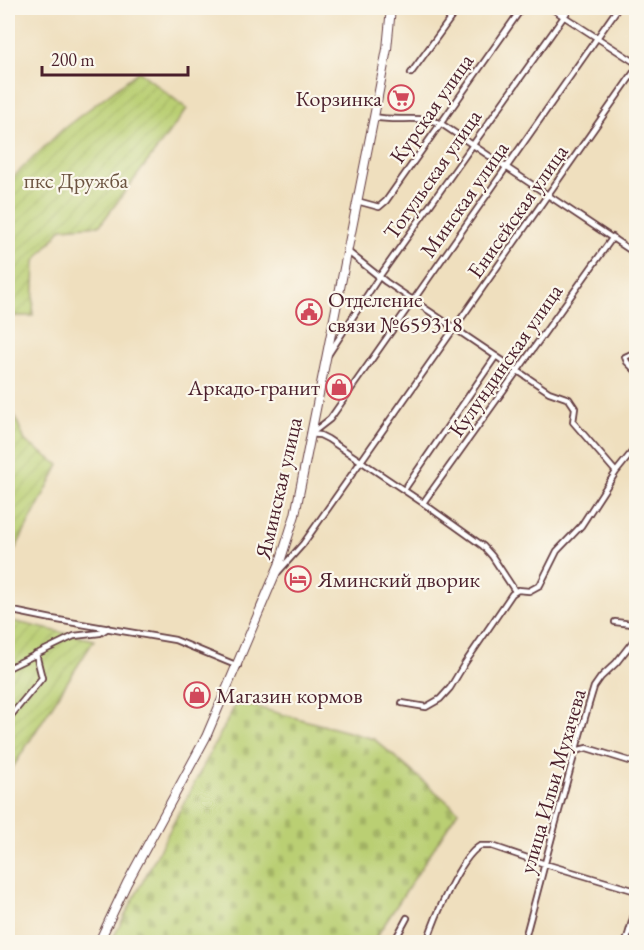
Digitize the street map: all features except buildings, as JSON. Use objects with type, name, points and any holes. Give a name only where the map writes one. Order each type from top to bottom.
[{"type":"main road","name":"Яминская улица","points":[[99,942],[127,883],[201,747],[275,576],[295,516],[387,51],[391,8]]},
{"type":"street","points":[[411,73],[458,8]]},
{"type":"street","name":"Курская улица","points":[[357,201],[379,207],[384,204],[522,8]]},
{"type":"street","points":[[552,8],[636,63]]},
{"type":"street","name":"Тогульская улица","points":[[325,362],[379,277],[570,8]]},
{"type":"street","name":"Минская улица","points":[[310,434],[330,419],[618,8]]},
{"type":"street","name":"Енисейская улица","points":[[275,576],[303,544],[636,69]]},
{"type":"street","points":[[374,117],[389,120],[419,119],[440,123],[636,254]]},
{"type":"street","name":"Кулундинская улица","points":[[423,503],[612,237]]},
{"type":"street","points":[[347,251],[379,277],[549,392],[572,401],[575,408],[573,422],[616,472]]},
{"type":"street","points":[[636,352],[625,357],[636,371]]},
{"type":"street","points":[[404,490],[496,356]]},
{"type":"street","points":[[310,434],[322,435],[362,461],[489,552],[515,591]]},
{"type":"street","points":[[515,591],[529,591],[540,585],[554,555],[581,526],[616,472],[636,447]]},
{"type":"street","points":[[402,703],[426,707],[444,697],[515,591]]},
{"type":"street","points":[[8,610],[175,640],[238,666]]},
{"type":"street","points":[[615,622],[636,627]]},
{"type":"street","points":[[8,669],[74,636],[100,633],[108,628]]},
{"type":"street","name":"улица Ильи Мухачева","points":[[524,942],[575,751],[596,684],[636,639]]},
{"type":"street","points":[[8,719],[42,678],[36,654]]},
{"type":"street","points":[[575,751],[587,748],[636,763]]},
{"type":"street","points":[[427,942],[445,898],[477,847],[492,846],[636,891]]},
{"type":"street","points":[[626,942],[636,908]]},
{"type":"street","points":[[394,942],[407,918]]},
{"type":"green space","name":"пкс Дружба","points":[[139,71],[187,109],[100,225],[62,228],[35,261],[33,316],[8,316],[8,182],[63,129]]},
{"type":"green space","points":[[8,399],[25,441],[59,465],[8,563]]},
{"type":"green space","points":[[8,620],[94,640],[8,775]]},
{"type":"green space","points":[[237,702],[374,739],[458,811],[373,942],[111,942]]},
{"type":"place","name":"Корзинка","points":[[401,98]]},
{"type":"place","name":"Отделение связи №659318","points":[[309,312]]},
{"type":"place","name":"Аркадо-гранит","points":[[339,387]]},
{"type":"place","name":"Яминский дворик","points":[[298,579]]},
{"type":"place","name":"Магазин кормов","points":[[197,695]]}]
